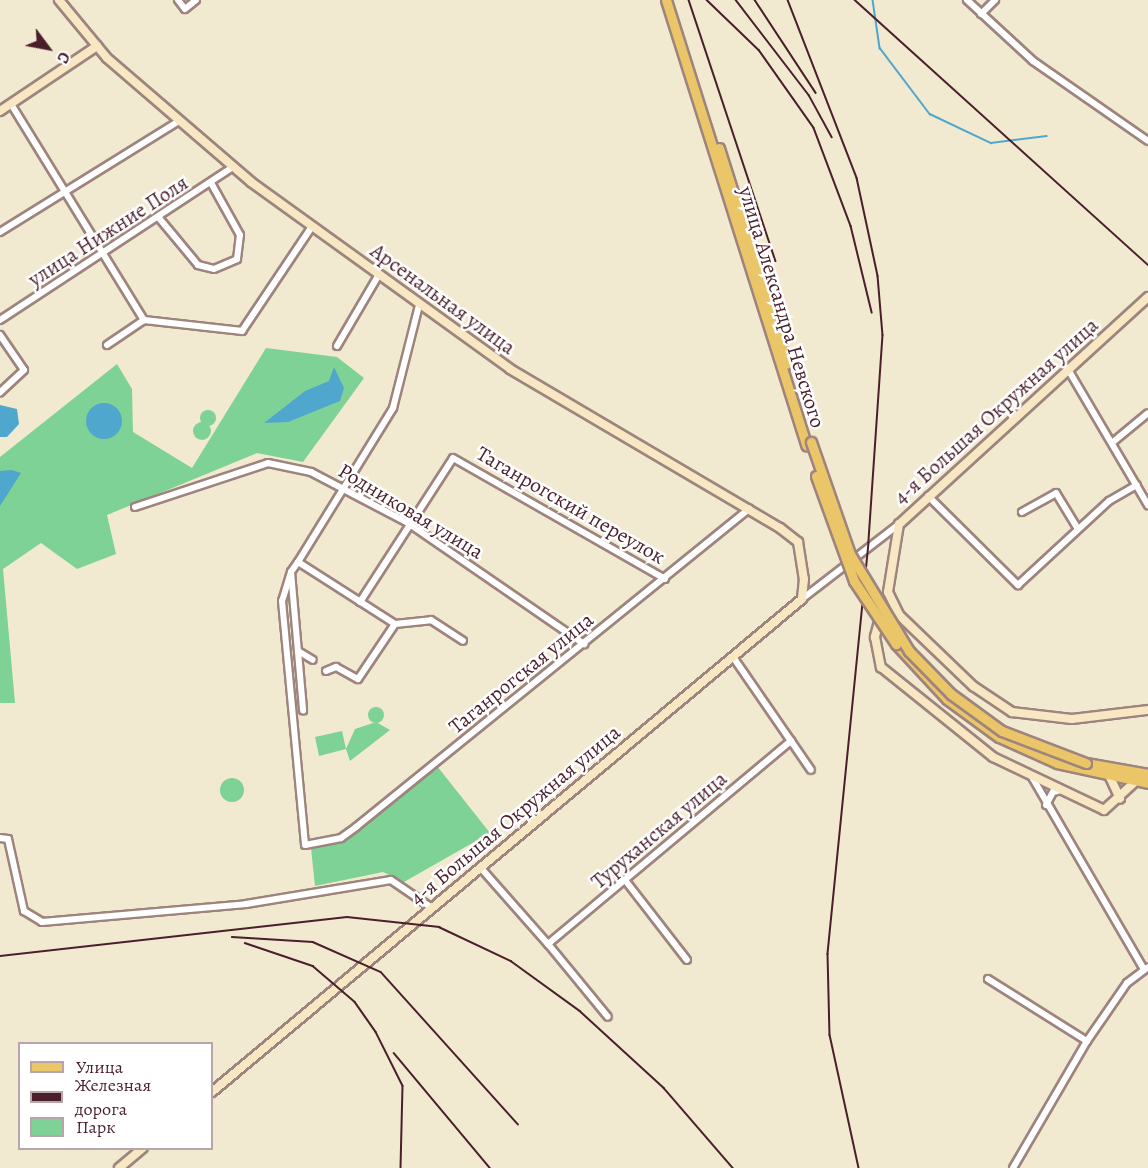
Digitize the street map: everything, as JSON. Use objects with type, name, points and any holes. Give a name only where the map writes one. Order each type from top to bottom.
[{"type":"main road","name":"улица Александра Невского","points":[[666,0],[854,581],[922,675],[999,737],[1085,767]]},
{"type":"main road","points":[[672,0],[809,444]]},
{"type":"main road","points":[[1085,767],[1148,774]]},
{"type":"main road","points":[[1085,767],[1148,783]]},
{"type":"street","name":"Арсенальная улица","points":[[58,0],[97,46],[179,121],[232,167],[311,228],[541,390],[749,509],[798,542],[802,599]]},
{"type":"street","points":[[178,0],[185,9],[196,0]]},
{"type":"street","points":[[967,0],[1033,62],[1148,141]]},
{"type":"street","points":[[981,14],[994,0]]},
{"type":"street","points":[[0,111],[97,46]]},
{"type":"street","points":[[10,104],[68,190],[144,320]]},
{"type":"street","points":[[0,232],[179,121]]},
{"type":"street","name":"улица Нижние Поля","points":[[0,320],[105,254],[212,183],[232,167]]},
{"type":"street","points":[[159,218],[198,265],[214,269],[237,259],[240,235],[212,183]]},
{"type":"street","points":[[107,345],[144,320],[236,334],[311,228]]},
{"type":"street","points":[[337,346],[378,276]]},
{"type":"street","name":"4-я Большая Окружная улица","points":[[213,1091],[802,599],[898,524],[1148,297]]},
{"type":"street","points":[[303,710],[291,572],[345,486],[401,389],[419,305]]},
{"type":"street","points":[[0,335],[24,370],[0,392]]},
{"type":"street","points":[[1069,371],[1113,442],[1148,505]]},
{"type":"street","points":[[1113,442],[1148,413]]},
{"type":"street","name":"Таганрогский переулок","points":[[360,602],[408,523],[453,458],[665,579]]},
{"type":"street","name":"Родниковая улица","points":[[135,507],[268,463],[345,486],[408,523],[584,644]]},
{"type":"street","points":[[928,496],[1018,585],[1078,529],[1137,485]]},
{"type":"street","points":[[1022,512],[1056,493],[1078,529]]},
{"type":"street","name":"Таганрогская улица","points":[[291,572],[282,613],[305,845],[341,838],[356,827],[749,509]]},
{"type":"street","name":"4-я Большая Окружная улица","points":[[891,604],[898,524]]},
{"type":"street","points":[[298,562],[395,624],[431,620],[463,641]]},
{"type":"street","points":[[1136,781],[1120,799],[1104,810],[993,757],[918,702],[881,667],[875,637],[891,604],[973,686],[1012,712],[1072,718],[1148,710]]},
{"type":"street","points":[[326,671],[336,667],[358,679],[395,624]]},
{"type":"street","points":[[298,651],[313,660]]},
{"type":"street","points":[[732,657],[811,770]]},
{"type":"street","name":"Туруханская улица","points":[[548,944],[791,741]]},
{"type":"street","points":[[1110,775],[1120,799]]},
{"type":"street","points":[[1013,1168],[1087,1041],[1145,968],[1046,805],[1032,777]]},
{"type":"street","points":[[1046,805],[1053,792],[1062,790]]},
{"type":"street","points":[[0,838],[8,839],[24,911],[42,922],[246,904],[391,880],[432,908]]},
{"type":"street","points":[[480,867],[608,1017]]},
{"type":"street","points":[[625,880],[687,960]]},
{"type":"street","points":[[988,979],[1087,1041]]},
{"type":"street","points":[[119,1168],[142,1150]]},
{"type":"green space","points":[[266,348],[337,357],[364,378],[303,462],[257,453],[107,515],[116,554],[77,569],[41,543],[3,569],[15,703],[0,703],[0,457],[117,364],[132,389],[133,432],[192,468]]},
{"type":"green space","points":[[208,410],[214,412],[216,418],[214,424],[208,426],[202,424],[200,418],[202,412]]},
{"type":"green space","points":[[202,422],[208,425],[211,431],[208,437],[202,440],[196,437],[193,431],[196,425]]},
{"type":"green space","points":[[376,707],[382,709],[384,715],[382,721],[376,723],[370,721],[368,715],[370,709]]},
{"type":"green space","points":[[376,722],[390,730],[350,761],[346,749],[355,729]]},
{"type":"green space","points":[[342,731],[346,749],[319,756],[315,737]]},
{"type":"green space","points":[[437,766],[490,833],[404,882],[383,872],[315,886],[311,848],[348,839]]},
{"type":"green space","points":[[232,778],[237,779],[243,785],[243,795],[237,801],[232,802],[227,801],[221,795],[220,790],[221,785],[227,779]]},
{"type":"water","points":[[334,367],[344,388],[340,401],[288,422],[264,423],[305,391],[329,381]]},
{"type":"water","points":[[104,403],[117,408],[122,421],[117,434],[104,439],[91,434],[86,421],[91,408]]},
{"type":"water","points":[[0,405],[17,409],[19,424],[7,437],[0,437]]},
{"type":"water","points":[[12,470],[21,473],[0,506],[0,471]]},
{"type":"waterway","points":[[873,0],[880,48],[930,114],[991,143],[1047,136]]},
{"type":"railway","points":[[689,0],[776,261]]},
{"type":"railway","points":[[707,0],[759,50],[814,128],[851,226],[872,312]]},
{"type":"railway","points":[[736,0],[809,95],[832,137]]},
{"type":"railway","points":[[755,0],[816,93]]},
{"type":"railway","points":[[788,0],[857,178],[878,276],[883,335],[869,543],[828,954],[830,1035],[859,1168]]},
{"type":"railway","points":[[855,0],[1148,265]]},
{"type":"railway","points":[[0,956],[347,917],[439,927],[511,961],[580,1011],[664,1088],[733,1168]]},
{"type":"railway","points":[[232,937],[313,942],[381,972],[518,1124]]},
{"type":"railway","points":[[245,943],[313,966],[355,1002],[376,1032],[403,1086],[401,1168]]},
{"type":"railway","points":[[394,1053],[490,1168]]}]
